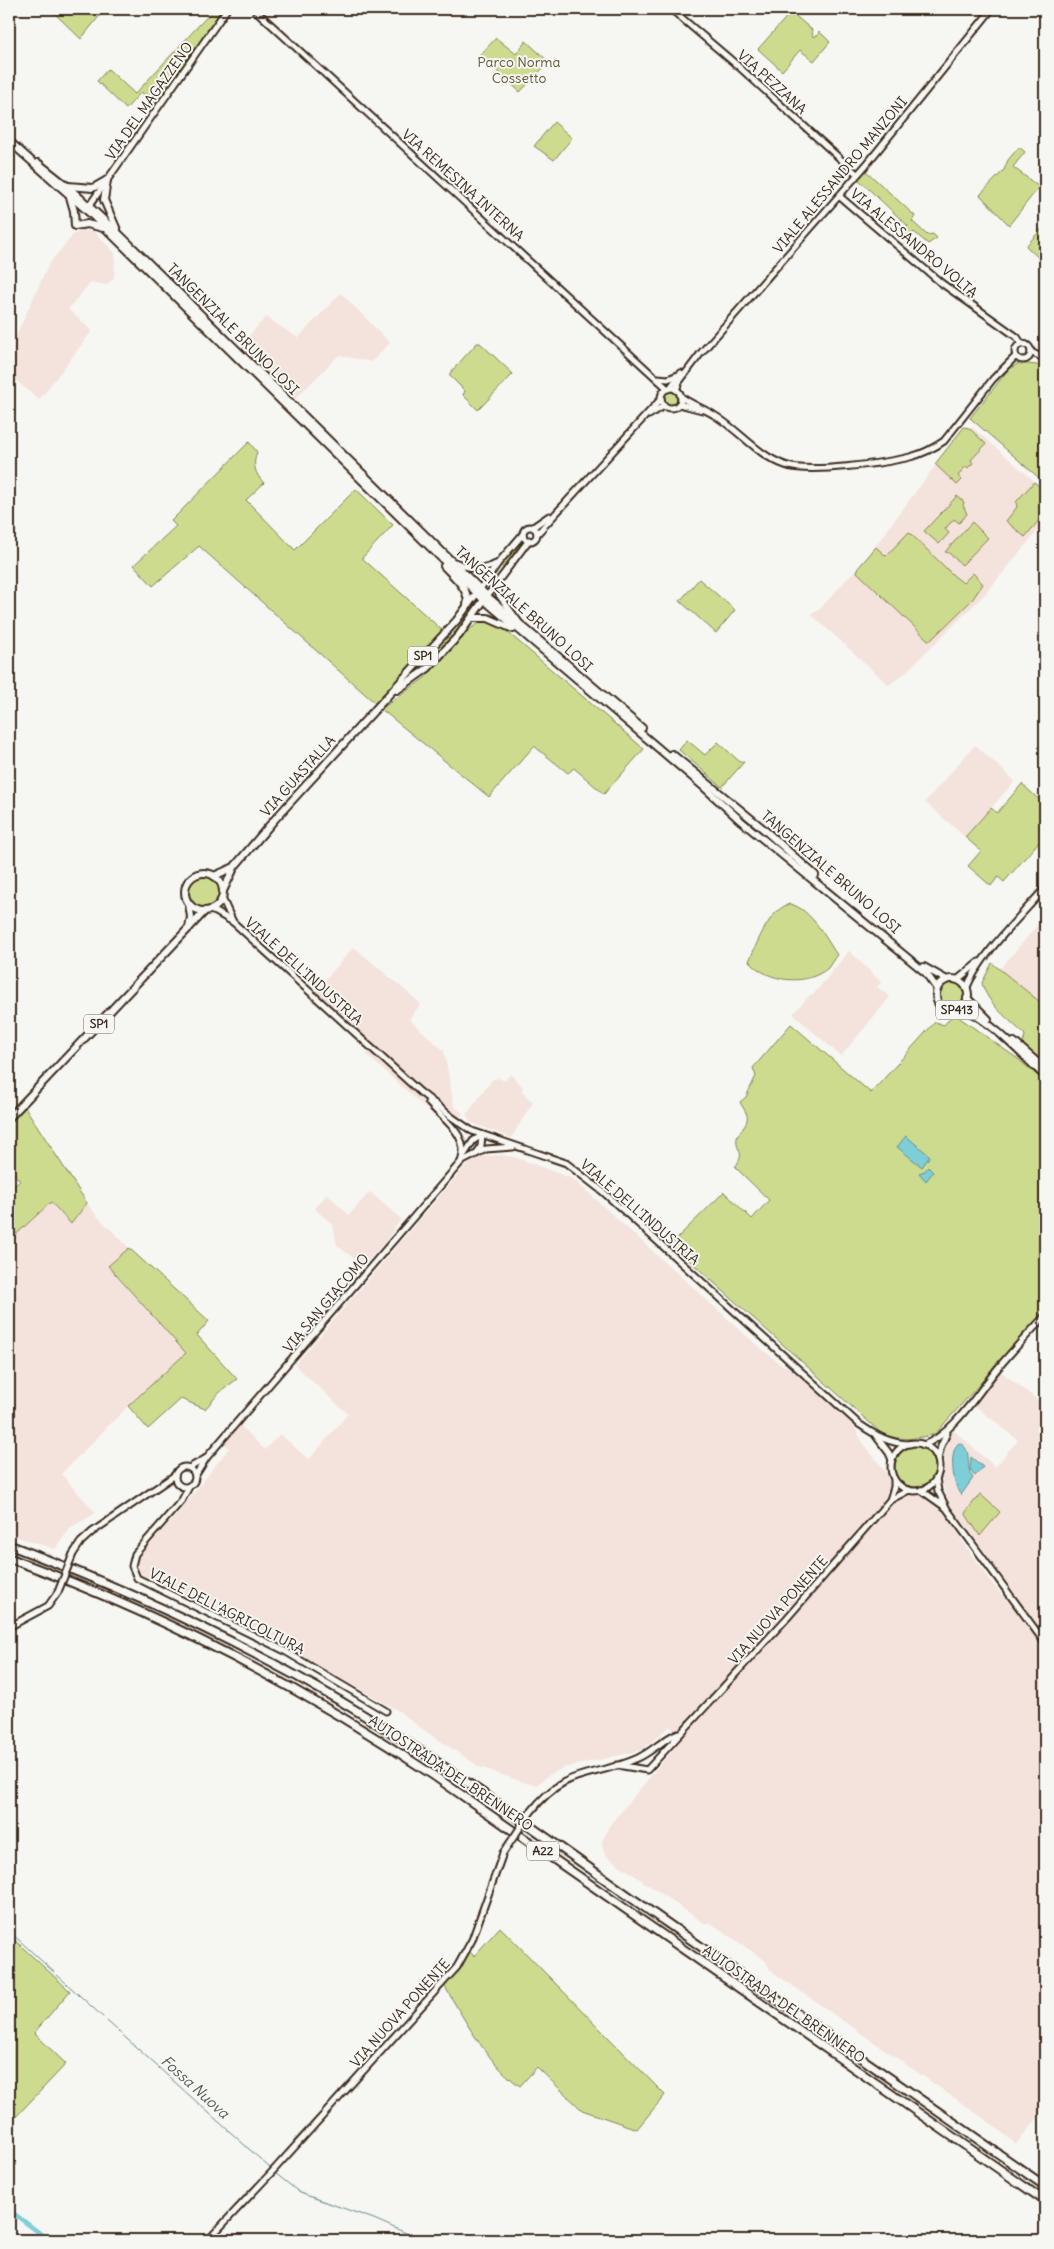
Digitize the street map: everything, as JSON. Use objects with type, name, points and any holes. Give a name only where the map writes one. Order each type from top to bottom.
[{"type":"highway","name":"AUTOSTRADA DEL BRENNERO","points":[[9,1545],[77,1571],[181,1616],[272,1662],[352,1708],[503,1808],[1045,2186]]},
{"type":"highway","name":"AUTOSTRADA DEL BRENNERO","points":[[9,1558],[96,1592],[200,1639],[263,1671],[360,1728],[441,1780],[1045,2201]]},
{"type":"main road","points":[[10,142],[68,186],[87,208]]},
{"type":"main road","points":[[10,142],[68,194],[87,208]]},
{"type":"main road","points":[[68,186],[93,188],[107,180]]},
{"type":"main road","points":[[107,180],[104,200],[106,209],[120,235]]},
{"type":"main road","points":[[68,194],[74,210],[75,226],[93,225],[108,231]]},
{"type":"main road","name":"TANGENZIALE BRUNO LOSI","points":[[87,208],[108,231],[433,550],[478,591],[760,826],[892,942],[935,975],[947,980]]},
{"type":"main road","name":"TANGENZIALE BRUNO LOSI","points":[[87,208],[120,235],[452,561],[478,591]]},
{"type":"main road","points":[[433,550],[467,594],[466,609]]},
{"type":"main road","name":"VIA GUASTALLA","points":[[214,876],[227,872],[235,866],[275,819],[466,609],[478,591]]},
{"type":"main road","name":"TANGENZIALE BRUNO LOSI","points":[[486,598],[521,633],[704,787],[741,821],[926,973],[937,989]]},
{"type":"main road","name":"VIA GUASTALLA","points":[[380,703],[428,668],[456,638],[486,598]]},
{"type":"main road","points":[[472,618],[488,618],[521,633]]},
{"type":"main road","points":[[447,630],[456,638]]},
{"type":"main road","points":[[419,661],[428,668]]},
{"type":"main road","name":"VIA GUASTALLA","points":[[223,894],[235,866]]},
{"type":"main road","points":[[188,930],[191,916],[185,892],[188,881],[192,877],[203,873],[214,876],[219,880],[223,894],[219,904],[207,911],[196,909],[189,903]]},
{"type":"main road","name":"SP1","points":[[9,1118],[207,911]]},
{"type":"main road","name":"SP413","points":[[947,980],[957,980],[966,989],[967,998],[960,1008],[952,1011],[943,1008],[937,1000],[937,989],[947,980]]},
{"type":"main road","points":[[967,998],[975,1008],[1045,1069]]},
{"type":"main road","points":[[960,1008],[971,1012],[984,1021],[1045,1076]]},
{"type":"street","name":"VIA DEL MAGAZZENO","points":[[87,208],[142,133],[227,9]]},
{"type":"street","name":"VIA REMESINA INTERNA","points":[[254,9],[671,389]]},
{"type":"street","name":"VIA PEZZANA","points":[[671,9],[738,66],[856,174]]},
{"type":"street","name":"VIALE ALESSANDRO MANZONI","points":[[671,389],[682,373],[839,196],[992,9]]},
{"type":"street","name":"VIA ALESSANDRO VOLTA","points":[[839,196],[940,282],[1016,336],[1021,343]]},
{"type":"street","points":[[1021,343],[1030,347],[1030,355],[1025,360],[1015,357],[1014,351],[1016,346],[1021,343]]},
{"type":"street","name":"VIALE ALESSANDRO MANZONI","points":[[671,389],[679,382],[701,353]]},
{"type":"street","points":[[1030,355],[1044,358]]},
{"type":"street","points":[[559,508],[533,528],[527,528],[523,534],[524,538],[534,539],[559,508],[661,399],[663,392],[671,389],[731,428],[762,454],[793,468],[826,468],[909,458],[937,447],[944,441],[993,378],[1015,357]]},
{"type":"street","points":[[657,378],[668,379],[682,373]]},
{"type":"street","name":"VIA REMESINA INTERNA","points":[[657,378],[663,392]]},
{"type":"street","points":[[638,423],[666,407],[674,408],[678,404],[680,396]]},
{"type":"street","points":[[661,399],[666,407]]},
{"type":"street","points":[[678,404],[705,410]]},
{"type":"street","points":[[533,528],[537,534]]},
{"type":"street","name":"VIA GUASTALLA","points":[[478,591],[499,562],[521,539],[523,534]]},
{"type":"street","name":"VIA GUASTALLA","points":[[486,598],[530,540]]},
{"type":"street","points":[[452,561],[480,570],[499,562]]},
{"type":"street","points":[[501,576],[497,586],[499,595],[514,614],[519,624]]},
{"type":"street","points":[[966,989],[971,977],[989,953],[1045,888]]},
{"type":"street","name":"VIALE DELL'INDUSTRIA","points":[[223,894],[233,922]]},
{"type":"street","name":"VIALE DELL'INDUSTRIA","points":[[207,911],[216,912],[233,922],[420,1092],[452,1118],[482,1135],[566,1163],[585,1177],[846,1413],[876,1436],[889,1453],[892,1463]]},
{"type":"street","points":[[957,980],[989,953]]},
{"type":"street","points":[[420,1092],[460,1136],[464,1143],[464,1155]]},
{"type":"street","points":[[475,1153],[481,1146],[482,1135]]},
{"type":"street","name":"VIA SAN GIACOMO","points":[[461,1162],[473,1141],[482,1135]]},
{"type":"street","name":"VIA SAN GIACOMO","points":[[195,1476],[207,1458],[461,1162],[475,1153],[486,1150],[519,1147]]},
{"type":"street","points":[[890,1500],[894,1487],[892,1463],[898,1450],[910,1444],[923,1445],[935,1440],[949,1429],[999,1367],[1045,1316]]},
{"type":"street","points":[[949,1429],[941,1446],[936,1478],[938,1491],[946,1509],[1045,1643]]},
{"type":"street","name":"VIALE DELL'INDUSTRIA","points":[[876,1436],[896,1443],[910,1444]]},
{"type":"street","points":[[923,1445],[933,1452],[938,1463]]},
{"type":"street","name":"VIA SAN GIACOMO","points":[[188,1468],[207,1458]]},
{"type":"street","points":[[9,1627],[43,1609],[51,1602],[58,1592],[73,1554],[81,1542],[92,1532],[166,1481],[175,1475],[180,1468],[188,1468],[195,1476],[190,1485],[166,1481]]},
{"type":"street","points":[[175,1475],[182,1491],[179,1504]]},
{"type":"street","points":[[894,1479],[900,1486],[909,1490],[921,1490],[930,1486],[936,1478]]},
{"type":"street","name":"VIALE DELL'AGRICOLTURA","points":[[190,1485],[179,1504],[135,1554],[132,1566],[137,1578],[283,1650],[386,1711]]},
{"type":"street","name":"VIA NUOVA PONENTE","points":[[617,1765],[647,1770],[787,1618],[890,1500],[909,1490]]},
{"type":"street","points":[[921,1490],[946,1509]]},
{"type":"street","name":"VIA NUOVA PONENTE","points":[[208,2240],[457,1967],[472,1940],[503,1853],[530,1812],[550,1791],[571,1777],[638,1758],[680,1732]]},
{"type":"shaded area","points":[[82,230],[93,231],[115,253],[114,278],[106,285],[91,282],[68,309],[92,331],[39,400],[9,374],[9,351],[49,264],[74,234]]},
{"type":"shaded area","points":[[341,293],[390,343],[371,362],[339,355],[294,400],[240,346],[266,317],[298,338]]},
{"type":"shaded area","points":[[964,427],[967,429],[973,428],[1045,490],[1045,522],[986,593],[905,673],[889,685],[811,614],[820,609],[868,556]]},
{"type":"shaded area","points":[[975,745],[1015,781],[965,837],[925,802]]},
{"type":"shaded area","points":[[1045,912],[1045,1006],[1000,969],[1042,920],[1040,919]]},
{"type":"shaded area","points":[[354,947],[421,1004],[409,1019],[444,1051],[454,1107],[463,1113],[450,1130],[367,1055],[371,1050],[311,996]]},
{"type":"shaded area","points":[[849,951],[881,982],[877,987],[890,997],[841,1056],[793,1014],[811,994],[813,995]]},
{"type":"shaded area","points":[[510,1074],[523,1087],[521,1092],[533,1102],[511,1138],[470,1122],[467,1114],[492,1080],[498,1078],[505,1081]]},
{"type":"shaded area","points":[[501,1155],[514,1157],[573,1179],[751,1340],[780,1364],[790,1368],[851,1422],[863,1443],[887,1474],[890,1486],[886,1493],[895,1501],[904,1495],[914,1494],[924,1495],[934,1502],[957,1527],[962,1541],[989,1580],[1018,1613],[1045,1650],[1045,2109],[1016,2144],[992,2124],[770,1970],[766,1961],[711,1923],[704,1923],[608,1857],[603,1850],[602,1842],[609,1826],[682,1739],[670,1726],[642,1750],[563,1768],[547,1776],[537,1785],[526,1783],[480,1767],[399,1711],[244,1624],[143,1578],[138,1571],[138,1558],[181,1510],[229,1448],[218,1438],[236,1421],[265,1450],[280,1434],[309,1460],[348,1414],[295,1365],[464,1168],[481,1157]]},
{"type":"shaded area","points":[[370,1192],[401,1219],[385,1242],[363,1266],[337,1245],[333,1225],[315,1209],[327,1194],[349,1215]]},
{"type":"shaded area","points":[[52,1202],[71,1224],[87,1203],[95,1214],[129,1248],[108,1267],[186,1353],[128,1406],[61,1474],[96,1513],[71,1527],[55,1549],[9,1534],[9,1241]]},
{"type":"shaded area","points":[[1000,1371],[1045,1406],[1045,1635],[949,1503],[942,1484],[944,1445],[953,1430],[995,1467],[1018,1440],[973,1404]]},
{"type":"green space","points":[[50,9],[105,9],[81,39]]},
{"type":"green space","points":[[214,9],[222,9],[157,105],[141,92],[126,109],[97,81],[108,69],[135,94]]},
{"type":"green space","points":[[791,12],[812,30],[813,37],[818,35],[819,31],[830,42],[814,61],[800,50],[782,71],[758,49]]},
{"type":"green space","name":"Parco Norma Cossetto","points":[[496,38],[516,54],[526,41],[549,62],[520,92],[480,55]]},
{"type":"green space","points":[[554,122],[572,138],[554,160],[534,146]]},
{"type":"green space","points":[[1019,147],[1025,152],[1013,167],[1039,187],[1009,225],[980,195],[1004,170],[1008,160]]},
{"type":"green space","points":[[865,170],[915,216],[912,221],[927,235],[933,234],[937,238],[928,244],[914,232],[905,241],[900,235],[908,226],[858,179]]},
{"type":"green space","points":[[1045,225],[1045,264],[1026,246]]},
{"type":"green space","points":[[477,343],[480,343],[513,374],[478,410],[463,395],[465,391],[450,376],[450,373]]},
{"type":"green space","points":[[1019,363],[1045,366],[1045,483],[970,418],[1008,370]]},
{"type":"green space","points":[[667,391],[673,391],[677,398],[673,405],[667,405],[663,401],[663,395]]},
{"type":"green space","points":[[964,427],[969,428],[986,444],[971,460],[973,463],[968,468],[966,466],[958,476],[962,480],[957,485],[935,464]]},
{"type":"green space","points":[[249,442],[257,452],[255,469],[264,483],[246,500],[295,550],[356,489],[393,525],[362,558],[442,630],[375,703],[199,546],[153,586],[134,565],[176,526],[171,521]]},
{"type":"green space","points":[[1034,482],[1045,491],[1045,513],[1025,537],[1006,521],[1017,507],[1016,502]]},
{"type":"green space","points":[[957,496],[964,502],[963,505],[967,514],[959,523],[954,519],[945,529],[949,533],[939,544],[924,531]]},
{"type":"green space","points":[[972,522],[988,538],[962,565],[949,553],[945,552]]},
{"type":"green space","points":[[909,532],[963,583],[973,573],[983,584],[972,600],[931,640],[928,640],[857,572],[876,547],[886,556]]},
{"type":"green space","points":[[521,541],[524,543],[504,568],[500,565]]},
{"type":"green space","points":[[699,579],[735,610],[716,633],[680,601]]},
{"type":"green space","points":[[473,603],[476,605],[455,633],[451,630]]},
{"type":"green space","points":[[482,621],[498,624],[644,749],[604,794],[574,768],[568,773],[534,746],[489,797],[381,709],[426,677],[464,633]]},
{"type":"green space","points":[[447,633],[453,638],[426,666],[421,662]]},
{"type":"green space","points":[[687,740],[705,755],[718,742],[740,762],[744,762],[722,787],[679,750]]},
{"type":"green space","points":[[1022,784],[1045,805],[1045,835],[1004,882],[998,877],[991,886],[968,866],[981,851],[965,837],[991,808],[997,813]]},
{"type":"green space","points":[[204,876],[215,881],[220,892],[215,903],[204,908],[193,903],[188,892],[193,881]]},
{"type":"green space","points":[[790,904],[798,907],[811,918],[837,955],[828,968],[819,974],[798,980],[787,980],[766,974],[749,961],[770,920],[783,907]]},
{"type":"green space","points":[[992,963],[1045,1006],[1045,1065],[1023,1044],[1025,1035],[994,1005],[985,991],[982,983]]},
{"type":"green space","points":[[952,982],[961,986],[965,995],[961,1004],[952,1008],[943,1004],[939,995],[943,986]]},
{"type":"green space","points":[[957,1016],[1018,1059],[1045,1082],[1045,1311],[935,1434],[914,1438],[901,1438],[880,1432],[671,1244],[724,1192],[752,1219],[769,1200],[735,1167],[740,1158],[737,1138],[747,1118],[740,1102],[746,1097],[756,1076],[753,1068],[791,1024],[871,1093],[935,1022],[944,1025],[951,1017]]},
{"type":"green space","points":[[23,1104],[87,1203],[71,1224],[51,1202],[9,1241],[9,1190],[20,1181],[9,1167],[9,1118]]},
{"type":"green space","points":[[129,1248],[209,1321],[197,1335],[237,1379],[219,1393],[205,1409],[181,1399],[148,1429],[128,1406],[186,1353],[108,1266]]},
{"type":"green space","points":[[919,1447],[926,1450],[932,1456],[935,1467],[934,1475],[926,1484],[919,1487],[911,1487],[904,1484],[896,1475],[895,1463],[898,1456],[907,1448]]},
{"type":"green space","points":[[980,1494],[1000,1512],[980,1536],[965,1513]]},
{"type":"green space","points":[[500,1927],[665,2095],[637,2129],[582,2110],[537,2067],[520,2086],[496,2064],[476,2038],[442,1982],[470,1952],[474,1956]]},
{"type":"green space","points":[[9,1935],[70,1991],[34,2033],[66,2064],[9,2124]]},
{"type":"water","points":[[906,1136],[930,1156],[922,1167],[897,1147]]},
{"type":"water","points":[[928,1167],[933,1172],[926,1181],[919,1173],[925,1171]]},
{"type":"water","points":[[959,1443],[964,1446],[968,1454],[970,1474],[973,1478],[961,1495],[958,1491],[953,1469],[954,1453]]},
{"type":"water","points":[[971,1457],[983,1467],[975,1476],[970,1469]]},
{"type":"waterway","name":"Fossa Nuova","points":[[9,1931],[103,2017]]},
{"type":"waterway","name":"Fossa Nuova","points":[[107,2021],[270,2168]]},
{"type":"waterway","points":[[293,2142],[396,2031]]},
{"type":"waterway","points":[[272,2167],[291,2145]]},
{"type":"waterway","name":"Fossa Nuova","points":[[275,2173],[300,2193],[374,2219],[422,2240]]},
{"type":"waterway","points":[[9,2210],[49,2240]]}]
